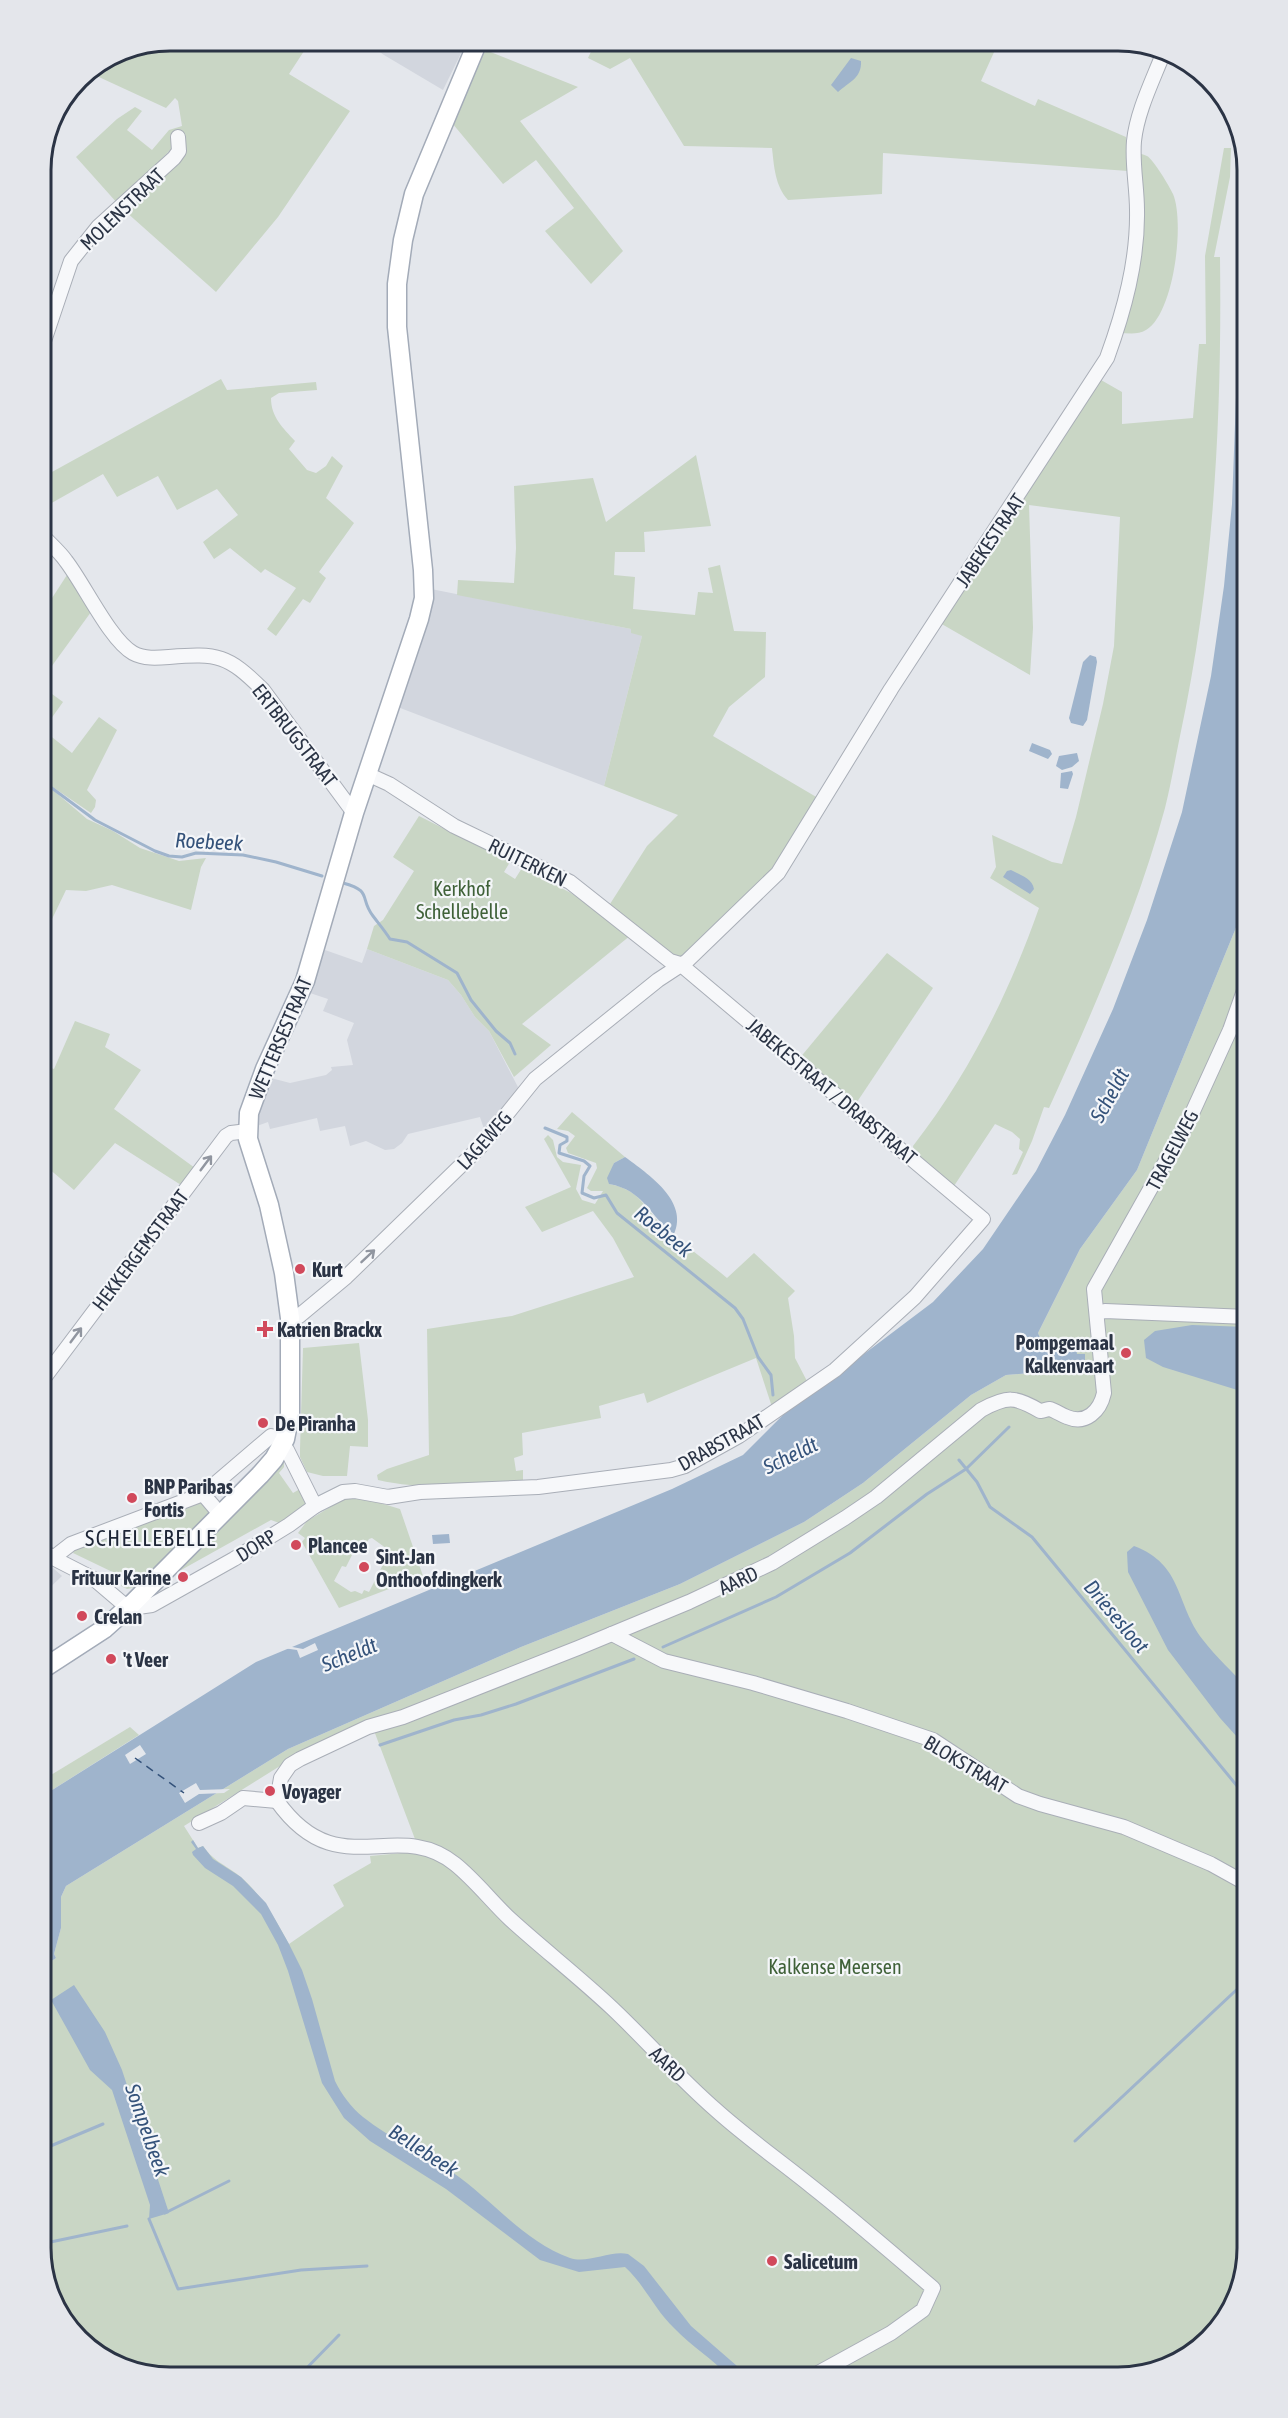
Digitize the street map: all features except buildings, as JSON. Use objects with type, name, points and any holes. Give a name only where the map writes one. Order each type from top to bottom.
[{"type":"main road","name":"WETTERSESTRAAT","points":[[283,1443],[290,1414],[290,1318],[279,1251],[248,1131],[249,1113],[258,1086],[307,974],[354,813],[424,598],[397,326],[397,284],[403,240],[414,194],[474,51]]},
{"type":"main road","points":[[51,1663],[104,1629],[130,1605],[260,1475],[283,1443]]},
{"type":"street","name":"JABEKESTRAAT","points":[[680,964],[687,961],[728,923],[778,873],[891,689],[1107,358],[1125,304],[1134,256],[1137,209],[1134,141],[1144,105],[1161,59]]},
{"type":"street","name":"MOLENSTRAAT","points":[[51,320],[71,261],[98,227],[174,158],[179,151],[178,137]]},
{"type":"street","name":"ERTBRUGSTRAAT","points":[[51,544],[66,560],[119,640],[131,652],[143,657],[158,658],[205,654],[225,658],[246,673],[263,690],[354,813]]},
{"type":"street","name":"RUITERKEN","points":[[367,774],[389,784],[454,826],[570,882],[670,961],[680,964]]},
{"type":"street","name":"JABEKESTRAAT / DRABSTRAAT","points":[[680,964],[983,1219]]},
{"type":"street","name":"LAGEWEG","points":[[290,1318],[299,1316],[395,1231],[493,1133],[535,1079],[680,964]]},
{"type":"street","name":"TRAGELWEG","points":[[1097,1313],[1093,1299],[1099,1277],[1189,1120],[1237,1011]]},
{"type":"street","name":"HEKKERGEMSTRAAT","points":[[51,1369],[226,1136],[231,1133],[248,1131]]},
{"type":"street","name":"DRABSTRAAT","points":[[315,1506],[343,1492],[355,1491],[388,1497],[420,1492],[548,1486],[686,1466],[739,1436],[835,1370],[915,1297],[983,1219]]},
{"type":"street","points":[[1097,1313],[1105,1311],[1237,1317]]},
{"type":"street","name":"AARD","points":[[829,2367],[891,2333],[923,2310],[933,2288],[839,2208],[716,2110],[613,2009],[514,1923],[455,1864],[438,1852],[414,1846],[350,1847],[326,1843],[293,1823],[277,1801],[281,1778],[290,1765],[300,1759],[368,1727],[417,1712],[612,1634],[735,1581],[798,1548],[876,1497],[981,1410],[993,1403],[1007,1398],[1024,1401],[1040,1411],[1049,1409],[1074,1420],[1081,1420],[1093,1414],[1099,1409],[1104,1393],[1097,1313]]},
{"type":"street","points":[[130,1605],[94,1579],[53,1558],[71,1544],[202,1494],[272,1436],[283,1443],[315,1506]]},
{"type":"street","points":[[202,1494],[220,1514]]},
{"type":"street","name":"DORP","points":[[130,1605],[138,1607],[152,1605],[234,1559],[315,1506]]},
{"type":"street","name":"BLOKSTRAAT","points":[[612,1634],[664,1661],[753,1683],[848,1711],[933,1740],[1018,1796],[1124,1827],[1211,1864],[1237,1878]]},
{"type":"street","points":[[199,1823],[221,1813],[243,1798],[277,1801]]},
{"type":"shaded area","points":[[378,51],[462,51],[443,90]]},
{"type":"shaded area","points":[[431,589],[631,629],[642,636],[604,786],[395,706]]},
{"type":"shaded area","points":[[367,949],[448,980],[475,1017],[489,1031],[520,1091],[486,1135],[480,1117],[408,1134],[394,1149],[385,1150],[366,1141],[350,1146],[345,1126],[320,1131],[317,1118],[270,1129],[268,1122],[257,1126],[260,1096],[271,1078],[290,1083],[326,1075],[332,1070],[331,1067],[353,1065],[347,1040],[354,1023],[323,1011],[328,999],[310,993],[325,950],[362,963]]},
{"type":"shaded area","points":[[51,1566],[62,1576],[51,1586]]},
{"type":"green space","points":[[162,51],[304,51],[289,74],[350,111],[278,217],[216,292],[125,211],[177,143],[118,204],[76,157],[117,119],[135,107],[142,111],[127,130],[152,150],[169,130],[182,126],[178,101],[175,98],[166,108],[97,76],[131,57]]},
{"type":"green space","points":[[488,51],[578,87],[520,121],[623,251],[591,284],[545,231],[574,208],[536,160],[503,184],[452,123],[482,54]]},
{"type":"green space","points":[[591,51],[995,51],[981,81],[1035,106],[1038,99],[1126,137],[1128,168],[1134,152],[1147,156],[1161,174],[1173,194],[1178,225],[1174,266],[1164,306],[1156,321],[1143,332],[1119,333],[1120,299],[1132,223],[1128,171],[883,153],[882,194],[788,200],[778,182],[772,148],[684,146],[630,58],[610,69],[588,58]]},
{"type":"green space","points":[[1224,148],[1231,148],[1230,177],[1214,257],[1220,257],[1220,318],[1214,498],[1192,676],[1165,808],[1128,923],[1082,1035],[1049,1108],[1044,1107],[1017,1174],[1012,1175],[1023,1152],[1019,1149],[1020,1139],[1012,1132],[995,1124],[954,1186],[914,1152],[913,1146],[952,1090],[986,1032],[1015,971],[1039,908],[990,878],[996,867],[992,835],[1052,862],[1062,864],[1076,817],[1103,704],[1114,646],[1120,517],[1029,505],[1033,628],[1030,675],[940,623],[1029,485],[1101,380],[1122,392],[1122,424],[1193,418],[1199,344],[1206,344],[1205,256]]},
{"type":"green space","points":[[221,379],[227,390],[316,382],[317,390],[279,393],[271,398],[273,411],[278,422],[295,441],[289,449],[307,470],[316,473],[326,466],[332,456],[343,466],[326,498],[354,523],[319,572],[326,578],[310,603],[303,599],[276,636],[267,629],[296,588],[265,569],[261,573],[230,548],[214,559],[203,542],[238,515],[217,489],[177,510],[158,476],[117,497],[103,474],[51,503],[51,472]]},
{"type":"green space","points":[[696,455],[711,526],[644,532],[645,552],[615,552],[614,575],[635,577],[633,609],[695,615],[698,592],[713,593],[708,568],[720,565],[734,631],[766,632],[765,677],[729,707],[713,736],[818,798],[786,849],[758,887],[680,960],[610,904],[647,846],[678,815],[604,786],[642,636],[631,633],[631,629],[457,595],[458,580],[514,583],[516,548],[514,486],[593,478],[606,522]]},
{"type":"green space","points":[[67,575],[91,612],[51,667],[51,600]]},
{"type":"green space","points":[[51,693],[63,702],[51,719]]},
{"type":"green space","points":[[99,717],[117,730],[87,790],[96,800],[91,813],[51,786],[51,736],[72,753]]},
{"type":"green space","points":[[51,788],[87,819],[113,831],[140,848],[179,861],[206,858],[201,867],[191,910],[112,885],[86,891],[66,890],[51,921]]},
{"type":"green space","name":"Kerkhof Schellebelle","points":[[419,816],[510,862],[504,872],[515,879],[522,868],[571,893],[631,935],[522,1024],[551,1045],[514,1077],[489,1031],[475,1017],[448,980],[367,949],[374,926],[383,920],[414,871],[393,857]]},
{"type":"green space","name":"Kalkense Meersen","points":[[1237,925],[1237,2248],[1231,2287],[1208,2327],[1191,2342],[1164,2358],[1142,2365],[1118,2367],[162,2367],[131,2361],[97,2342],[76,2321],[67,2308],[57,2287],[51,2256],[51,1961],[56,1958],[54,1954],[61,1928],[61,1897],[66,1886],[288,1749],[521,1647],[680,1584],[804,1522],[863,1483],[971,1395],[1006,1375],[1066,1370],[1078,1363],[1079,1355],[1075,1347],[1052,1350],[1042,1342],[1038,1333],[1080,1249],[1137,1170]],"holes":[[[373,1728],[418,1847],[413,1852],[370,1856],[371,1863],[333,1885],[344,1906],[289,1944],[256,1893],[242,1878],[212,1856],[203,1846],[198,1848],[184,1826],[288,1761]]]},
{"type":"green space","points":[[887,953],[933,988],[855,1105],[799,1059]]},
{"type":"green space","points":[[75,1021],[110,1034],[105,1047],[141,1070],[114,1109],[195,1168],[181,1185],[115,1143],[74,1190],[51,1170],[51,1068],[54,1069]]},
{"type":"green space","points":[[572,1112],[625,1157],[614,1163],[609,1184],[636,1196],[680,1241],[727,1278],[754,1253],[795,1291],[788,1298],[795,1358],[808,1383],[772,1407],[756,1358],[647,1403],[644,1393],[599,1406],[601,1418],[522,1433],[523,1455],[514,1458],[516,1471],[523,1470],[523,1483],[432,1486],[378,1480],[377,1475],[387,1469],[429,1455],[427,1329],[512,1316],[634,1277],[613,1238],[593,1211],[542,1232],[525,1207],[571,1187],[544,1139],[548,1135],[553,1140],[557,1157],[563,1162],[581,1165],[576,1189],[582,1200],[595,1204],[603,1191],[591,1191],[587,1188],[597,1168],[596,1163],[568,1153],[566,1148],[575,1136],[568,1131],[557,1129]]},
{"type":"green space","points":[[359,1343],[368,1420],[368,1447],[350,1446],[347,1476],[323,1476],[307,1472],[300,1457],[303,1348]]},
{"type":"green space","points":[[281,1462],[284,1463],[284,1467],[279,1473],[293,1493],[300,1489],[308,1503],[282,1524],[271,1520],[174,1574]]},
{"type":"green space","points":[[357,1496],[400,1509],[423,1576],[339,1608],[302,1542],[305,1538],[298,1533],[307,1521],[347,1497]],"holes":[[[372,1538],[390,1551],[369,1592],[364,1590],[362,1594],[351,1592],[334,1581],[342,1566],[346,1567],[355,1549],[360,1546],[363,1548],[369,1539]]]},
{"type":"green space","points":[[201,1501],[212,1514],[138,1587],[127,1589],[121,1586],[125,1578],[73,1553],[75,1549]]},
{"type":"green space","points":[[130,1727],[139,1735],[51,1791],[51,1775]]},
{"type":"water","points":[[851,58],[861,61],[861,67],[857,76],[838,92],[831,85]]},
{"type":"water","name":"Scheldt","points":[[1237,371],[1237,925],[1137,1170],[1080,1249],[1038,1333],[1042,1342],[1052,1349],[1076,1347],[1077,1354],[1085,1354],[1085,1360],[1078,1363],[1078,1366],[1066,1370],[1006,1375],[971,1395],[863,1483],[804,1522],[680,1584],[521,1647],[288,1749],[66,1886],[61,1897],[61,1928],[54,1954],[56,1958],[51,1961],[51,1791],[256,1662],[672,1489],[743,1455],[783,1415],[933,1302],[983,1249],[1036,1171],[1065,1115],[1113,1009],[1147,920],[1182,812],[1211,676],[1224,586],[1232,504]]},
{"type":"water","points":[[1090,655],[1096,657],[1097,662],[1087,720],[1083,726],[1071,723],[1069,718],[1083,662]]},
{"type":"water","points":[[1032,743],[1050,750],[1052,754],[1048,759],[1029,751]]},
{"type":"water","points":[[1077,753],[1079,761],[1072,767],[1062,770],[1056,766],[1059,756]]},
{"type":"water","points":[[1072,771],[1068,789],[1060,788],[1061,773]]},
{"type":"water","points":[[1011,870],[1031,882],[1034,889],[1030,894],[1003,877],[1007,871]]},
{"type":"water","points":[[625,1157],[655,1180],[671,1200],[676,1210],[677,1222],[674,1234],[638,1198],[621,1187],[609,1184],[607,1178],[614,1163]]},
{"type":"water","points":[[1192,1325],[1237,1327],[1237,1390],[1163,1367],[1146,1358],[1144,1340],[1155,1331]]},
{"type":"water","points":[[449,1534],[450,1543],[433,1544],[432,1535]]},
{"type":"water","points":[[1134,1546],[1150,1554],[1162,1564],[1177,1587],[1187,1613],[1203,1640],[1237,1677],[1237,1737],[1168,1650],[1128,1572],[1127,1552]]},
{"type":"water","points":[[193,1840],[198,1848],[203,1846],[213,1859],[241,1877],[266,1903],[302,1970],[335,2081],[359,2113],[385,2132],[452,2172],[523,2231],[553,2251],[577,2259],[628,2254],[644,2266],[691,2326],[739,2367],[719,2367],[681,2335],[667,2321],[625,2267],[579,2272],[540,2260],[446,2189],[370,2141],[344,2118],[322,2083],[288,1971],[278,1945],[261,1914],[233,1886],[205,1868],[193,1855],[192,1852],[196,1849],[191,1842]]},
{"type":"water","points":[[74,1985],[105,2032],[122,2070],[169,2213],[149,2219],[150,2205],[112,2090],[90,2070],[51,2000]]},
{"type":"pier","points":[[315,1643],[318,1650],[300,1658],[297,1650],[283,1648],[287,1646],[303,1649]]},
{"type":"pier","points":[[140,1745],[146,1754],[130,1764],[125,1755]]},
{"type":"pier","points":[[196,1783],[200,1790],[230,1789],[224,1793],[199,1794],[185,1803],[179,1793]]},
{"type":"waterway","name":"Roebeek","points":[[51,787],[95,820],[169,856],[182,857],[196,853],[243,855],[322,876]]},
{"type":"waterway","name":"Roebeek","points":[[343,883],[362,892],[369,910],[390,939],[407,942],[457,973],[471,1000],[496,1031],[510,1043],[515,1054]]},
{"type":"waterway","name":"Roebeek","points":[[545,1128],[567,1137],[567,1141],[560,1145],[559,1153],[584,1161],[590,1166],[584,1176],[582,1193],[594,1198],[606,1195],[617,1213],[735,1308],[743,1319],[758,1357],[771,1375],[773,1395]]},
{"type":"waterway","points":[[663,1647],[776,1597],[850,1553],[927,1494],[966,1469],[1009,1427]]},
{"type":"waterway","name":"Driesesloot","points":[[959,1460],[977,1482],[990,1507],[1032,1537],[1237,1786]]},
{"type":"waterway","points":[[380,1745],[454,1720],[481,1715],[516,1704],[634,1659]]},
{"type":"waterway","points":[[1075,2141],[1237,1989]]},
{"type":"waterway","points":[[51,2146],[103,2124]]},
{"type":"waterway","name":"Sompelbeek","points":[[165,2213],[229,2181]]},
{"type":"waterway","points":[[149,2219],[178,2289],[301,2270],[367,2266]]},
{"type":"waterway","name":"Sompelbeek","points":[[51,2242],[127,2226]]},
{"type":"waterway","points":[[308,2367],[339,2335]]},
{"type":"ferry route","points":[[135,1758],[184,1793]]},
{"type":"place","name":"Kurt","points":[[300,1269]]},
{"type":"place","name":"Katrien Brackx","points":[[265,1329]]},
{"type":"place","name":"Pompgemaal Kalkenvaart","points":[[1126,1353]]},
{"type":"place","name":"De Piranha","points":[[263,1423]]},
{"type":"place","name":"BNP Paribas Fortis","points":[[132,1498]]},
{"type":"place","name":"Plancee","points":[[296,1545]]},
{"type":"place","name":"Sint-Jan Onthoofdingkerk","points":[[364,1567]]},
{"type":"place","name":"Frituur Karine","points":[[183,1577]]},
{"type":"place","name":"Crelan","points":[[82,1616]]},
{"type":"place","name":"'t Veer","points":[[111,1659]]},
{"type":"place","name":"Voyager","points":[[270,1791]]},
{"type":"place","name":"Salicetum","points":[[772,2261]]},
{"type":"district","name":"SCHELLEBELLE","points":[[151,1538]]},
{"type":"water label","name":"Bellebeek","points":[[424,2150]]}]
